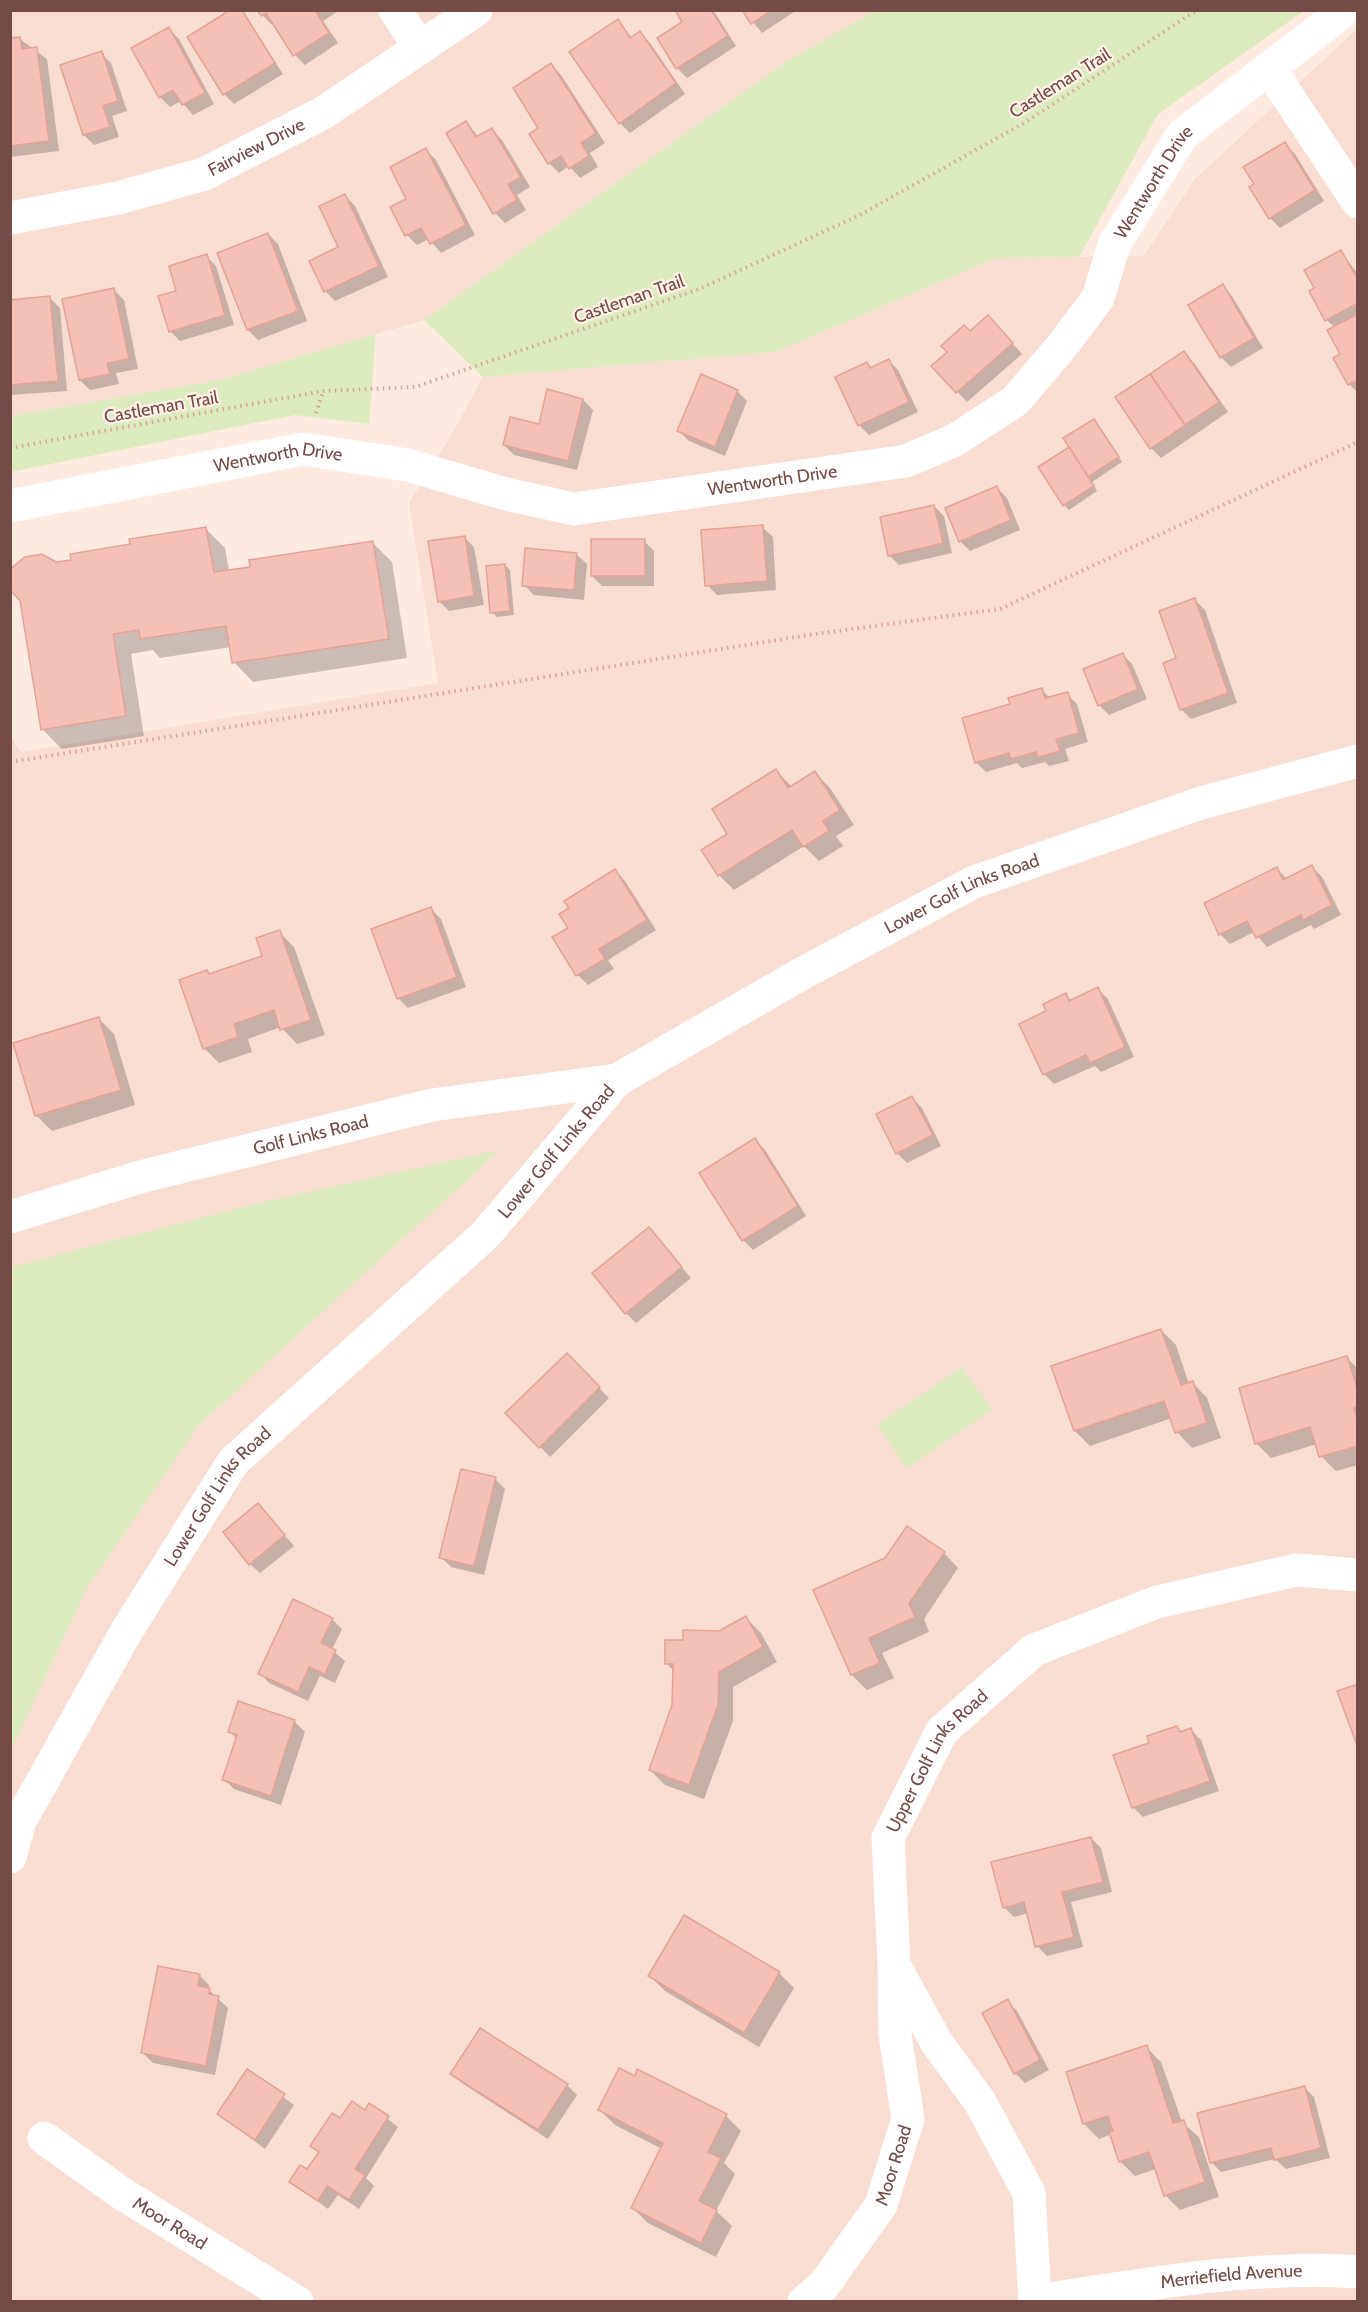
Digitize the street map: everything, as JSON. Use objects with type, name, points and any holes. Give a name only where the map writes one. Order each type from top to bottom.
[{"type":"street","points":[[395,10],[420,48]]},
{"type":"street","name":"Fairview Drive","points":[[10,218],[118,198],[204,174],[323,113],[476,10]]},
{"type":"street","name":"Wentworth Drive","points":[[10,506],[303,449],[408,465],[502,493],[574,509],[906,461],[955,440],[1015,401],[1062,346],[1098,298],[1114,245],[1182,135],[1340,14]]},
{"type":"street","points":[[1269,68],[1358,202]]},
{"type":"street","name":"Lower Golf Links Road","points":[[10,1857],[20,1821],[126,1632],[233,1462],[486,1234],[617,1080],[803,973],[974,882],[1201,802],[1358,761]]},
{"type":"street","name":"Golf Links Road","points":[[10,1217],[140,1177],[432,1106],[617,1080]]},
{"type":"street","name":"Upper Golf Links Road","points":[[1035,2301],[1029,2193],[980,2102],[937,2043],[894,1965],[888,1838],[942,1731],[1034,1650],[1157,1602],[1296,1570],[1358,1575]]},
{"type":"street","name":"Moor Road","points":[[804,2301],[824,2285],[881,2205],[908,2119],[895,2034],[894,1965]]},
{"type":"street","name":"Moor Road","points":[[44,2138],[121,2193],[297,2301]]},
{"type":"street","name":"Merriefield Avenue","points":[[1035,2301],[1183,2279],[1306,2269],[1358,2272]]},
{"type":"path","name":"Castleman Trail","points":[[10,448],[324,392],[415,387],[699,290],[858,216],[1024,123],[1197,10]]},
{"type":"path","points":[[10,762],[814,634],[1000,609],[1358,442]]},
{"type":"shaded area","points":[[11,11],[877,11],[787,61],[424,320],[220,380],[11,416]]},
{"type":"shaded area","points":[[1357,29],[1357,2301],[11,2301],[10,737],[21,752],[438,683],[409,503],[455,429],[483,377],[775,352],[996,258],[1144,256],[1195,179]]},
{"type":"green space","points":[[877,10],[1304,11],[1158,114],[1079,257],[996,258],[775,352],[483,377],[424,320],[787,61]]},
{"type":"green space","points":[[376,334],[369,424],[295,415],[11,472],[11,416],[220,380]]},
{"type":"green space","points":[[500,1150],[198,1426],[87,1588],[11,1750],[11,1267],[263,1202]]},
{"type":"green space","points":[[962,1367],[992,1410],[907,1468],[877,1425]]},
{"type":"building","points":[[230,10],[242,10],[275,63],[223,95],[187,37]]},
{"type":"building","points":[[257,10],[315,10],[329,33],[293,56],[266,13],[261,16]]},
{"type":"building","points":[[675,10],[711,10],[728,36],[676,69],[657,38],[682,22]]},
{"type":"building","points":[[742,10],[772,10],[751,24]]},
{"type":"building","points":[[618,19],[630,38],[640,31],[676,83],[619,124],[569,52]]},
{"type":"building","points":[[169,27],[205,93],[182,105],[173,90],[159,98],[131,48]]},
{"type":"building","points":[[20,37],[22,49],[37,47],[49,141],[10,146],[10,38]]},
{"type":"building","points":[[102,51],[118,101],[103,106],[110,127],[83,135],[60,65]]},
{"type":"building","points":[[551,63],[596,133],[581,143],[589,156],[569,169],[561,156],[548,164],[529,134],[538,128],[513,88]]},
{"type":"building","points":[[466,121],[476,137],[492,128],[521,177],[508,184],[517,200],[493,214],[446,133]]},
{"type":"building","points":[[1285,142],[1315,190],[1269,219],[1249,187],[1254,184],[1243,167]]},
{"type":"building","points":[[426,148],[466,225],[430,244],[421,228],[405,236],[390,207],[406,199],[390,167]]},
{"type":"building","points":[[345,194],[379,266],[324,292],[309,261],[338,247],[319,206]]},
{"type":"building","points":[[268,233],[298,311],[247,330],[217,253]]},
{"type":"building","points":[[1341,250],[1358,280],[1358,303],[1325,321],[1309,291],[1314,288],[1304,270]]},
{"type":"building","points":[[207,254],[225,315],[169,332],[158,296],[176,291],[169,266]]},
{"type":"building","points":[[1223,284],[1254,338],[1220,358],[1188,305]]},
{"type":"building","points":[[114,288],[129,359],[107,363],[110,374],[79,380],[62,299]]},
{"type":"building","points":[[50,296],[58,381],[10,385],[10,300]]},
{"type":"building","points":[[1358,314],[1358,380],[1348,385],[1333,358],[1340,354],[1327,330]]},
{"type":"building","points":[[988,315],[1013,343],[956,393],[931,366],[947,352],[941,346],[964,325],[970,331]]},
{"type":"building","points":[[1184,351],[1219,402],[1185,425],[1150,374]]},
{"type":"building","points":[[889,359],[909,402],[858,426],[835,377],[867,362],[870,368]]},
{"type":"building","points":[[701,374],[738,390],[715,447],[677,431]]},
{"type":"building","points":[[1150,374],[1185,425],[1150,449],[1115,397]]},
{"type":"building","points":[[547,389],[583,399],[568,461],[503,445],[510,417],[539,424]]},
{"type":"building","points":[[1094,419],[1119,457],[1088,477],[1063,438]]},
{"type":"building","points":[[1069,447],[1094,486],[1063,506],[1038,467]]},
{"type":"building","points":[[997,486],[1011,520],[959,542],[945,508]]},
{"type":"building","points":[[934,505],[943,543],[888,556],[880,517]]},
{"type":"building","points":[[763,525],[767,581],[705,586],[701,530]]},
{"type":"building","points":[[206,527],[214,572],[250,567],[249,560],[373,541],[389,639],[232,663],[226,626],[140,639],[139,630],[113,634],[126,716],[41,730],[20,601],[11,591],[10,569],[25,557],[42,554],[56,562],[71,560],[70,554],[130,544],[129,539]]},
{"type":"building","points":[[465,536],[474,596],[438,602],[428,541]]},
{"type":"building","points":[[591,539],[645,539],[645,576],[591,576]]},
{"type":"building","points":[[525,548],[577,553],[574,590],[522,586]]},
{"type":"building","points":[[505,564],[510,611],[490,613],[486,566]]},
{"type":"building","points":[[1195,598],[1228,693],[1180,710],[1163,663],[1176,658],[1159,611]]},
{"type":"building","points":[[1123,653],[1138,689],[1098,706],[1083,669]]},
{"type":"building","points":[[1042,688],[1045,698],[1068,692],[1079,733],[1056,739],[1060,751],[1038,757],[1036,752],[1011,759],[1009,753],[975,763],[962,718],[1010,704],[1008,698]]},
{"type":"building","points":[[776,769],[788,788],[815,771],[840,810],[823,821],[829,831],[803,847],[792,830],[718,876],[701,850],[727,834],[712,809]]},
{"type":"building","points":[[1312,865],[1332,905],[1303,920],[1301,915],[1256,938],[1247,921],[1219,935],[1204,903],[1277,867],[1283,880]]},
{"type":"building","points":[[615,869],[647,920],[599,949],[605,959],[576,976],[552,937],[568,928],[559,914],[569,908],[564,901]]},
{"type":"building","points":[[431,907],[457,977],[397,999],[371,929]]},
{"type":"building","points":[[280,930],[311,1020],[280,1030],[274,1010],[234,1024],[238,1037],[203,1049],[179,980],[207,970],[209,974],[262,956],[256,938]]},
{"type":"building","points":[[1098,987],[1125,1047],[1090,1063],[1086,1055],[1043,1075],[1019,1024],[1046,1011],[1043,1004],[1066,993],[1069,1001]]},
{"type":"building","points":[[99,1017],[121,1090],[35,1116],[13,1043]]},
{"type":"building","points":[[912,1096],[933,1135],[896,1154],[876,1114]]},
{"type":"building","points":[[755,1138],[798,1206],[742,1241],[699,1173]]},
{"type":"building","points":[[649,1227],[682,1267],[625,1314],[592,1273]]},
{"type":"building","points":[[1161,1329],[1181,1385],[1193,1381],[1207,1423],[1175,1433],[1164,1401],[1074,1431],[1051,1366]]},
{"type":"building","points":[[567,1353],[600,1387],[539,1448],[505,1413]]},
{"type":"building","points":[[1347,1356],[1358,1391],[1358,1407],[1354,1408],[1358,1421],[1358,1446],[1319,1457],[1310,1427],[1255,1444],[1239,1388]]},
{"type":"building","points":[[461,1469],[496,1477],[474,1566],[439,1558]]},
{"type":"building","points":[[258,1503],[285,1535],[249,1565],[223,1532]]},
{"type":"building","points":[[907,1526],[945,1552],[909,1603],[915,1617],[869,1638],[880,1663],[851,1675],[813,1590],[885,1558]]},
{"type":"building","points":[[293,1599],[333,1618],[321,1643],[336,1650],[325,1674],[309,1667],[298,1692],[258,1674]]},
{"type":"building","points":[[746,1616],[763,1647],[719,1672],[718,1705],[689,1785],[649,1770],[672,1705],[673,1664],[665,1664],[665,1640],[683,1640],[683,1630],[719,1631]]},
{"type":"building","points":[[1358,1684],[1358,1748],[1337,1691]]},
{"type":"building","points":[[238,1701],[295,1720],[271,1796],[222,1780],[237,1735],[228,1732]]},
{"type":"building","points":[[1177,1726],[1180,1732],[1191,1728],[1210,1781],[1132,1808],[1113,1755],[1149,1743],[1147,1736]]},
{"type":"building","points":[[1091,1837],[1103,1882],[1062,1892],[1074,1937],[1035,1947],[1024,1902],[1003,1908],[991,1862]]},
{"type":"building","points":[[684,1915],[780,1972],[744,2033],[648,1976]]},
{"type":"building","points":[[158,1966],[200,1974],[198,1986],[210,1988],[209,1994],[219,1996],[206,2066],[141,2053]]},
{"type":"building","points":[[1008,1999],[1040,2060],[1014,2074],[982,2013]]},
{"type":"building","points":[[480,2028],[568,2084],[538,2130],[450,2074]]},
{"type":"building","points":[[1147,2045],[1173,2123],[1184,2120],[1205,2182],[1164,2196],[1149,2152],[1119,2162],[1109,2132],[1113,2131],[1108,2116],[1083,2124],[1066,2072]]},
{"type":"building","points":[[619,2068],[635,2076],[637,2069],[727,2114],[708,2152],[721,2158],[699,2201],[717,2210],[701,2243],[631,2208],[663,2143],[598,2110]]},
{"type":"building","points":[[247,2069],[285,2094],[255,2140],[217,2114]]},
{"type":"building","points":[[1305,2086],[1321,2148],[1274,2160],[1271,2148],[1210,2163],[1197,2113]]},
{"type":"building","points":[[352,2101],[365,2110],[369,2103],[389,2116],[355,2169],[365,2175],[349,2200],[327,2186],[318,2201],[289,2182],[300,2165],[307,2169],[319,2152],[310,2146],[332,2113],[340,2118]]}]
